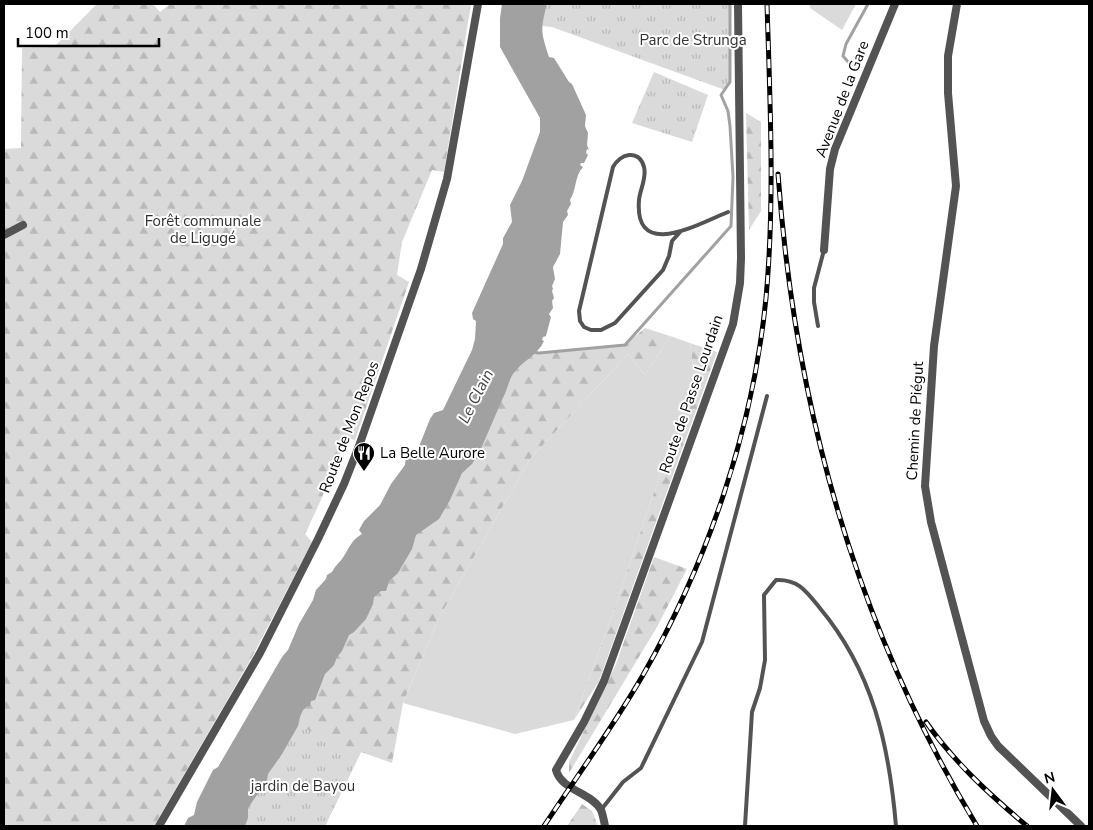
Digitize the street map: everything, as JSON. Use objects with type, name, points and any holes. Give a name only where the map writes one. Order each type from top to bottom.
[{"type":"street","name":"Route de Mon Repos","points":[[159,826],[265,644],[318,539],[344,484],[359,446],[421,270],[447,179],[478,4]]},
{"type":"street","name":"Route de Passe Lourdain","points":[[601,810],[595,803],[559,777],[556,770],[584,722],[604,681],[733,324],[740,283],[741,258],[738,4]]},
{"type":"street","name":"Avenue de la Gare","points":[[824,250],[830,169],[836,149],[895,4]]},
{"type":"street","name":"Chemin de Piégut","points":[[957,4],[948,56],[948,93],[956,186],[934,346],[924,486],[931,522],[984,721],[998,746],[1081,826]]},
{"type":"street","points":[[4,235],[23,225]]},
{"type":"street","points":[[601,810],[604,826]]},
{"type":"lane","points":[[681,231],[672,241],[664,270],[615,323],[601,330],[591,330],[584,327],[580,321],[579,311],[613,167],[618,159],[625,155],[634,155],[640,159],[644,167],[645,177],[639,200],[640,220],[645,228],[656,235],[667,235],[681,231],[728,212]]},
{"type":"lane","name":"Avenue de la Gare","points":[[818,326],[814,288],[824,250]]},
{"type":"lane","points":[[601,810],[624,782],[641,768],[702,642],[767,396]]},
{"type":"lane","points":[[745,826],[752,712],[765,660],[764,595],[776,580],[795,582],[802,588],[834,624],[845,643],[870,695],[887,752],[896,826]]},
{"type":"green space","name":"Forêt communale de Ligugé","points":[[97,4],[153,4],[160,12],[170,4],[471,4],[444,172],[432,170],[402,242],[397,275],[409,282],[355,440],[347,438],[305,534],[312,542],[251,659],[154,826],[4,826],[4,149],[21,148],[22,48],[54,47]]},
{"type":"green space","name":"Parc de Strunga","points":[[547,4],[729,4],[730,82],[725,90],[552,27],[541,26]]},
{"type":"green space","points":[[810,4],[856,4],[842,30],[810,8]]},
{"type":"green space","points":[[654,72],[708,95],[692,142],[632,123]]},
{"type":"green space","points":[[746,113],[761,122],[761,211],[749,230]]},
{"type":"green space","points":[[645,328],[670,336],[645,375],[628,354],[530,459],[439,618],[403,703],[392,763],[361,752],[325,826],[222,826],[503,357],[625,345]]},
{"type":"green space","points":[[670,336],[690,343],[694,375],[616,604],[574,720],[515,734],[403,703],[439,618],[530,459],[628,354],[645,375]]},
{"type":"green space","points":[[690,343],[717,352],[599,681],[574,720],[616,604],[694,375]]},
{"type":"green space","points":[[654,557],[687,569],[657,627],[569,773],[569,762],[616,664]]},
{"type":"green space","name":"jardin de Bayou","points":[[298,726],[361,752],[325,826],[233,826]]},
{"type":"green space","points":[[582,804],[592,811],[598,826],[567,826]]},
{"type":"water","name":"Le Clain","points":[[502,4],[547,4],[542,31],[549,57],[554,58],[572,84],[586,115],[585,126],[588,133],[587,145],[589,150],[587,149],[586,153],[588,155],[584,163],[580,165],[583,167],[578,175],[570,200],[571,204],[567,211],[568,215],[563,222],[560,254],[553,267],[555,279],[552,286],[553,308],[549,314],[551,317],[546,336],[543,337],[542,340],[544,341],[538,350],[513,374],[480,451],[472,464],[462,473],[439,519],[416,535],[412,549],[398,573],[389,581],[386,591],[381,591],[374,597],[366,619],[349,635],[334,665],[325,674],[315,700],[311,701],[310,706],[303,710],[298,726],[268,774],[267,780],[248,808],[248,818],[245,826],[184,826],[188,818],[194,815],[197,802],[213,770],[218,767],[282,657],[288,650],[299,624],[313,600],[316,590],[326,579],[327,575],[332,572],[353,542],[362,534],[359,530],[364,521],[380,505],[391,484],[405,465],[407,457],[418,449],[430,419],[434,413],[443,410],[472,350],[476,321],[473,319],[472,313],[503,244],[503,238],[512,222],[510,205],[522,181],[540,132],[540,118],[500,47]]},
{"type":"waterway","points":[[531,352],[539,353],[625,345],[731,226],[733,177],[730,126],[728,111],[721,95],[730,82],[730,4]]},
{"type":"waterway","points":[[858,66],[849,63],[843,56],[846,44],[868,4]]},
{"type":"railway","points":[[544,826],[620,714],[666,631],[688,587],[707,540],[739,445],[760,347],[769,261],[771,151],[767,4]]},
{"type":"railway","points":[[778,174],[786,261],[799,346],[816,429],[838,512],[865,592],[897,672],[934,750],[977,826]]},
{"type":"railway","points":[[926,722],[948,751],[973,777],[1027,826]]},
{"type":"place","name":"La Belle Aurore","points":[[364,472]]}]
